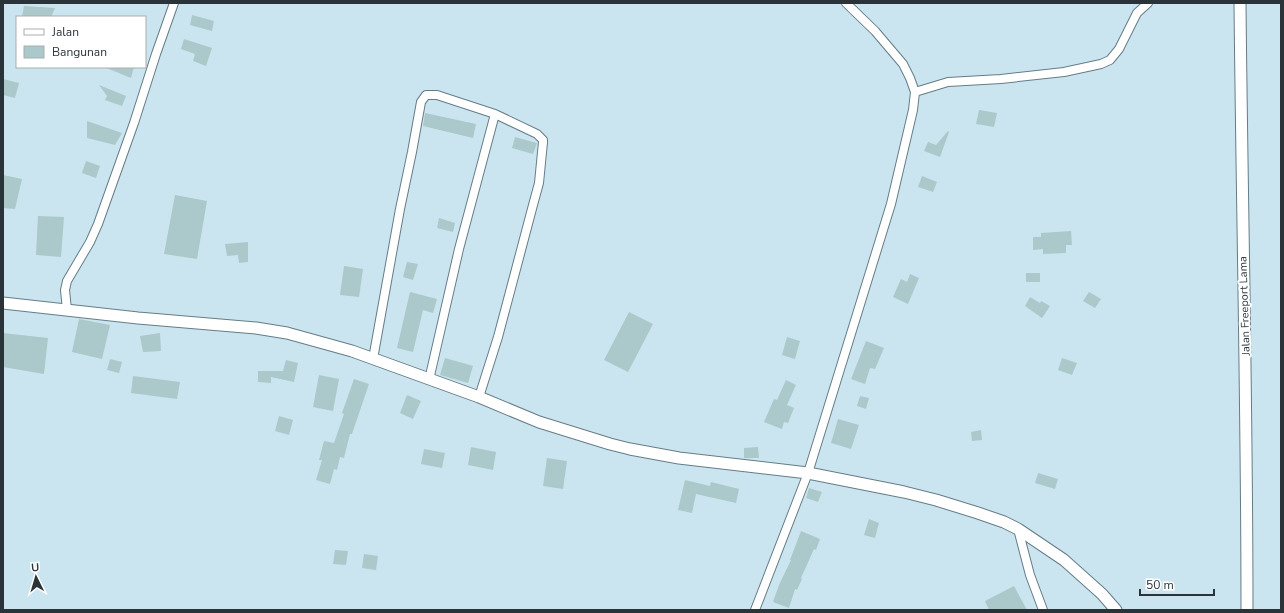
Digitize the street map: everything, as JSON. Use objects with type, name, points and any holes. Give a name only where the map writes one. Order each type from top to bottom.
[{"type":"street","points":[[67,310],[65,290],[67,281],[96,229],[134,123],[174,3]]},
{"type":"street","points":[[755,610],[808,473],[892,204],[913,110],[915,92],[910,78],[899,59],[875,31],[846,3]]},
{"type":"street","points":[[915,92],[948,82],[1001,79],[1094,67],[1110,60],[1119,49],[1137,13],[1148,3]]},
{"type":"street","name":"Jalan Freeport Lama","points":[[1240,3],[1246,376],[1247,610]]},
{"type":"street","points":[[373,359],[421,102],[426,95],[436,95],[495,114],[537,134],[543,140],[543,150],[538,184],[509,300],[479,397]]},
{"type":"street","points":[[429,380],[459,249],[495,114]]},
{"type":"street","points":[[3,303],[138,318],[256,328],[287,333],[330,344],[373,359],[479,397],[538,422],[630,449],[679,458],[808,473],[904,492],[936,500],[997,520],[1018,529],[1064,560],[1102,594],[1116,610]]},
{"type":"street","points":[[1018,529],[1030,575],[1043,610]]},
{"type":"building","points":[[24,6],[55,8],[51,16],[22,16]]},
{"type":"building","points":[[192,15],[214,21],[212,31],[190,25]]},
{"type":"building","points":[[184,39],[212,48],[206,66],[193,61],[195,54],[181,49]]},
{"type":"building","points":[[106,68],[134,68],[131,78]]},
{"type":"building","points":[[3,79],[19,83],[15,98],[3,95]]},
{"type":"building","points":[[99,85],[126,96],[122,106],[105,100],[107,96]]},
{"type":"building","points":[[979,110],[997,113],[994,127],[976,124]]},
{"type":"building","points":[[425,113],[476,124],[473,138],[423,126]]},
{"type":"building","points":[[87,121],[122,133],[115,145],[87,138]]},
{"type":"building","points":[[948,131],[949,132],[940,157],[924,151],[928,142],[936,145]]},
{"type":"building","points":[[515,137],[537,143],[533,154],[512,148]]},
{"type":"building","points":[[86,161],[100,166],[96,178],[82,173]]},
{"type":"building","points":[[3,175],[22,179],[15,209],[3,208]]},
{"type":"building","points":[[922,176],[937,182],[933,192],[918,187]]},
{"type":"building","points":[[175,195],[207,201],[197,259],[164,254]]},
{"type":"building","points":[[38,216],[64,217],[61,257],[36,255]]},
{"type":"building","points":[[439,218],[455,223],[453,232],[437,228]]},
{"type":"building","points":[[1071,231],[1072,245],[1066,245],[1066,253],[1043,254],[1043,249],[1033,250],[1033,237],[1041,237],[1041,233]]},
{"type":"building","points":[[248,242],[248,262],[239,263],[238,255],[227,256],[225,244]]},
{"type":"building","points":[[407,262],[418,264],[413,280],[403,277]]},
{"type":"building","points":[[344,266],[363,269],[359,297],[340,295]]},
{"type":"building","points":[[1026,273],[1040,273],[1040,282],[1026,282]]},
{"type":"building","points":[[910,274],[919,278],[908,304],[893,297],[901,279],[907,282]]},
{"type":"building","points":[[410,292],[437,299],[433,313],[423,310],[413,352],[397,348]]},
{"type":"building","points":[[1089,292],[1101,299],[1095,308],[1083,301]]},
{"type":"building","points":[[1030,297],[1040,303],[1041,301],[1050,306],[1042,318],[1025,306]]},
{"type":"building","points":[[629,312],[653,324],[628,372],[604,360]]},
{"type":"building","points":[[79,319],[110,325],[102,359],[72,352]]},
{"type":"building","points":[[3,333],[48,338],[44,374],[3,367]]},
{"type":"building","points":[[160,333],[161,351],[143,352],[140,336]]},
{"type":"building","points":[[787,337],[800,341],[795,359],[782,355]]},
{"type":"building","points":[[866,341],[884,348],[875,369],[870,368],[865,384],[851,379]]},
{"type":"building","points":[[445,358],[473,366],[468,383],[440,375]]},
{"type":"building","points":[[1062,358],[1077,363],[1072,375],[1058,370]]},
{"type":"building","points":[[110,359],[122,362],[119,373],[107,370]]},
{"type":"building","points":[[286,360],[298,363],[294,382],[271,377],[271,383],[258,382],[258,371],[283,371]]},
{"type":"building","points":[[319,375],[339,379],[333,411],[313,407]]},
{"type":"building","points":[[133,376],[180,382],[177,399],[131,393]]},
{"type":"building","points":[[354,379],[369,384],[352,434],[350,434],[344,458],[340,457],[337,470],[334,469],[330,484],[316,480],[322,460],[319,460],[324,441],[334,443],[344,414],[342,413]]},
{"type":"building","points":[[786,380],[796,385],[787,405],[794,408],[788,423],[784,422],[782,429],[764,422],[774,399],[777,400]]},
{"type":"building","points":[[407,395],[421,401],[413,419],[400,413]]},
{"type":"building","points":[[860,396],[869,398],[866,409],[857,406]]},
{"type":"building","points":[[279,416],[293,420],[289,435],[275,431]]},
{"type":"building","points":[[838,419],[859,425],[851,449],[831,443]]},
{"type":"building","points":[[981,430],[982,440],[972,441],[971,432]]},
{"type":"building","points":[[471,447],[496,452],[493,470],[468,465]]},
{"type":"building","points":[[758,447],[759,458],[744,458],[744,448]]},
{"type":"building","points":[[424,449],[445,453],[442,468],[421,464]]},
{"type":"building","points":[[547,458],[567,461],[563,489],[543,486]]},
{"type":"building","points":[[1038,473],[1058,479],[1055,489],[1035,483]]},
{"type":"building","points":[[685,480],[710,486],[711,482],[739,489],[736,503],[696,494],[692,513],[678,510]]},
{"type":"building","points":[[809,488],[822,492],[818,502],[806,498]]},
{"type":"building","points":[[869,519],[879,523],[875,538],[864,535]]},
{"type":"building","points":[[801,531],[820,539],[816,550],[814,549],[797,590],[795,589],[789,608],[773,602],[791,560]]},
{"type":"building","points":[[335,550],[348,551],[346,565],[333,564]]},
{"type":"building","points":[[364,554],[378,556],[376,570],[362,568]]},
{"type":"building","points":[[1014,586],[1027,610],[989,610],[985,601]]}]
